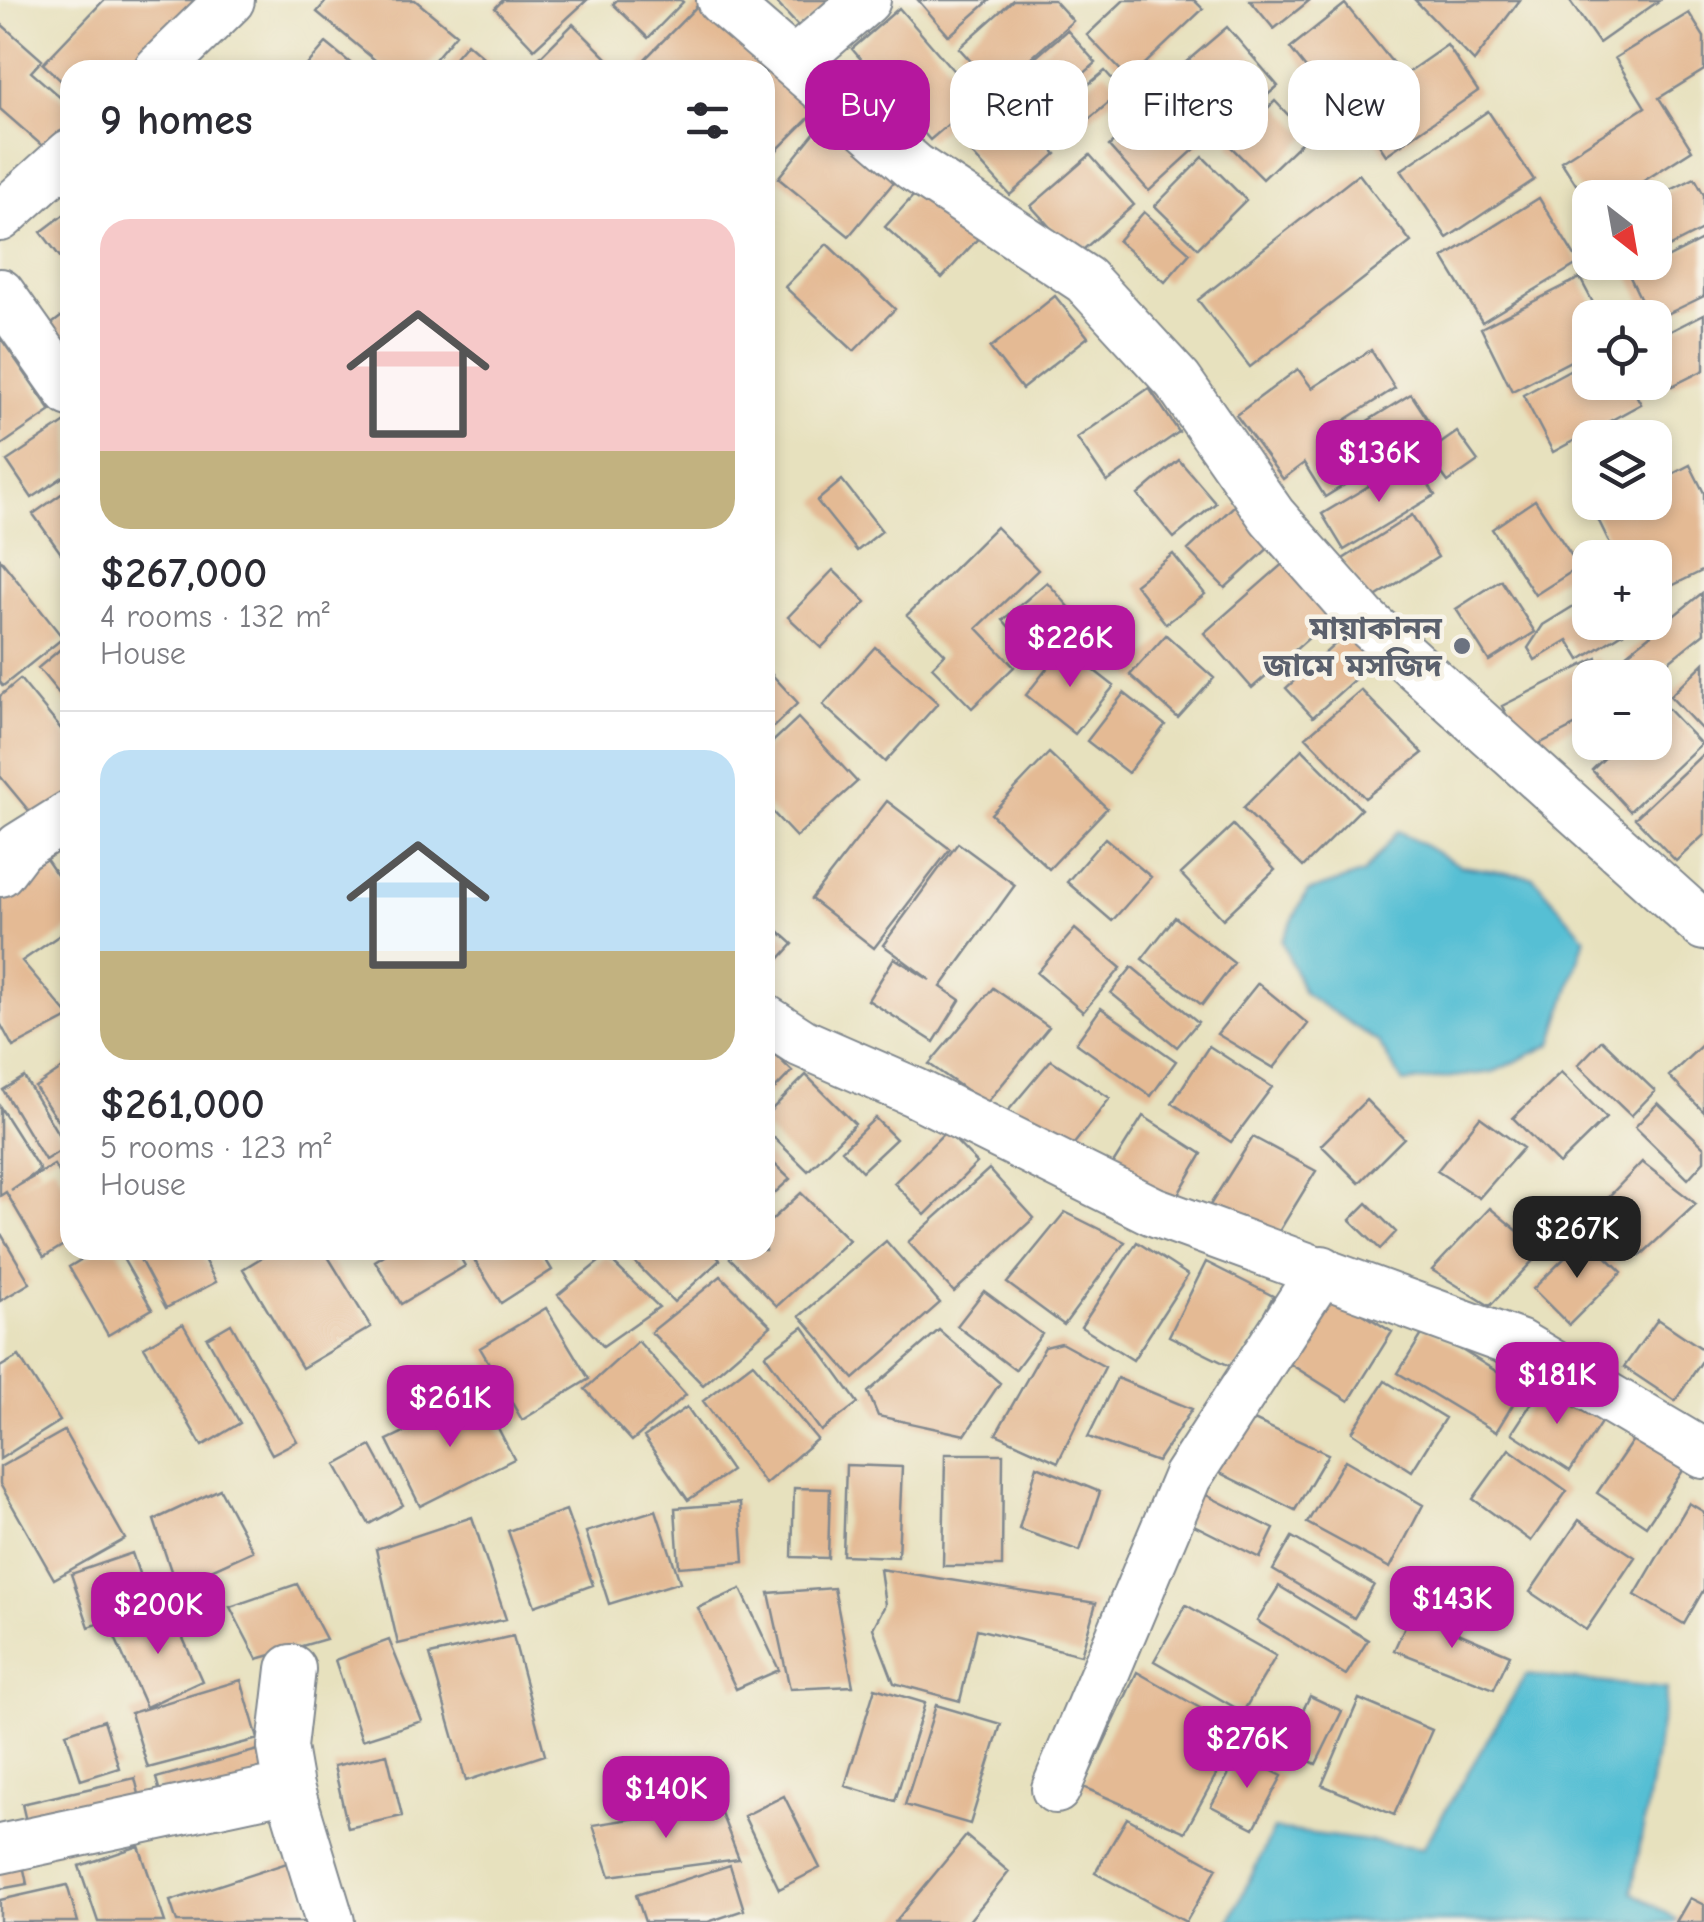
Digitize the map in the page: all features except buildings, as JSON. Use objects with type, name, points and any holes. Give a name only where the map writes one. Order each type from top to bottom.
[{"type":"street","points":[[168,60],[230,0]]},
{"type":"street","points":[[721,0],[914,167],[1085,280],[1178,381],[1272,516],[1364,619],[1704,926]]},
{"type":"street","points":[[794,62],[866,0]]},
{"type":"street","points":[[0,217],[60,163]]},
{"type":"street","points":[[0,293],[60,378]]},
{"type":"street","points":[[6,848],[60,820]]},
{"type":"street","points":[[775,1025],[802,1042],[914,1092],[1153,1211],[1518,1344],[1704,1454]]},
{"type":"street","points":[[1056,1789],[1187,1477],[1322,1270]]},
{"type":"street","points":[[292,1669],[282,1747],[289,1787],[330,1922]]},
{"type":"street","points":[[0,1849],[289,1787]]},
{"type":"water","points":[[1398,831],[1461,866],[1533,877],[1585,938],[1552,1044],[1494,1072],[1403,1083],[1378,1042],[1304,993],[1282,941],[1307,892],[1364,873]]},
{"type":"water","points":[[1526,1675],[1667,1689],[1632,1892],[1681,1922],[1229,1922],[1274,1829],[1423,1848]]},
{"type":"place","name":"মায়াকানন জামে মসজিদ","points":[[1462,646]]}]
